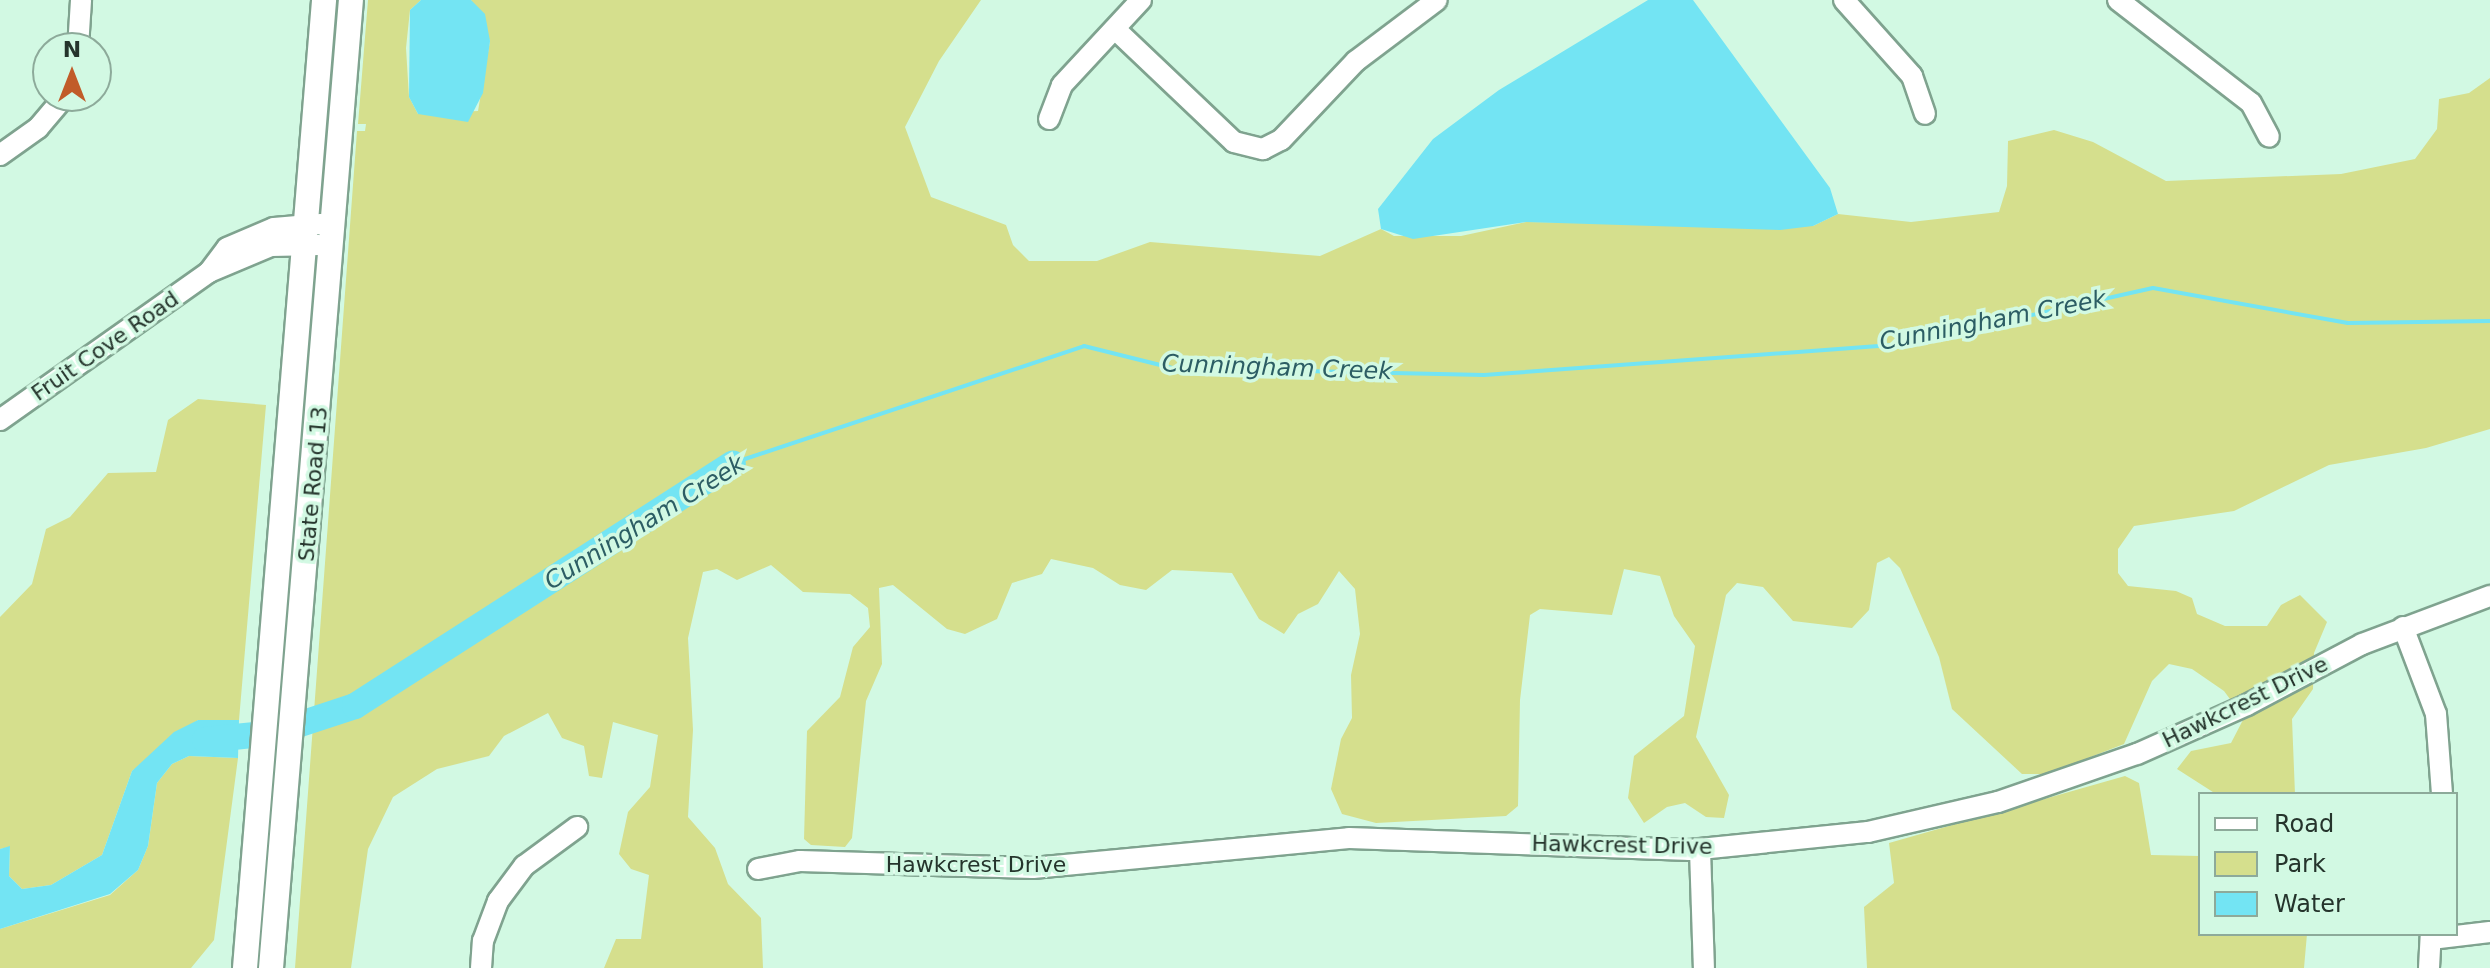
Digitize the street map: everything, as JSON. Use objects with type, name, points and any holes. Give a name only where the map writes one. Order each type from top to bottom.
[{"type":"main road","name":"State Road 13","points":[[245,968],[324,0]]},
{"type":"main road","name":"State Road 13","points":[[271,968],[290,774],[351,0]]},
{"type":"street","points":[[79,32],[81,0]]},
{"type":"street","points":[[1049,119],[1062,85],[1141,0]]},
{"type":"street","points":[[1115,29],[1234,142],[1263,149],[1281,140],[1356,61],[1437,0]]},
{"type":"street","points":[[1844,0],[1912,76],[1925,114]]},
{"type":"street","points":[[2118,0],[2251,103],[2269,137]]},
{"type":"street","points":[[0,155],[38,128],[52,112]]},
{"type":"street","name":"Fruit Cove Road","points":[[0,420],[209,272],[306,233],[333,235]]},
{"type":"street","name":"Hawkcrest Drive","points":[[758,869],[800,861],[1045,867],[1349,838],[1700,850],[1868,832],[1998,802],[2142,752],[2403,627],[2490,596]]},
{"type":"street","points":[[2403,627],[2436,714],[2442,792]]},
{"type":"street","points":[[481,968],[489,921],[506,889],[524,866],[577,827]]},
{"type":"street","points":[[1700,850],[1704,968]]},
{"type":"street","points":[[2458,934],[2490,932]]},
{"type":"street","points":[[2429,968],[2431,936]]},
{"type":"green space","points":[[368,0],[421,0],[410,10],[406,48],[409,97],[418,114],[478,111],[490,41],[471,0],[981,0],[939,61],[905,127],[931,197],[1006,225],[1013,245],[1029,261],[1097,261],[1150,242],[1320,256],[1381,229],[1394,236],[1461,236],[1526,222],[1813,226],[1838,214],[1911,222],[1999,212],[2007,186],[2008,141],[2054,130],[2093,142],[2166,181],[2341,174],[2415,159],[2437,129],[2439,99],[2469,93],[2490,78],[2490,429],[2426,448],[2329,465],[2234,511],[2134,526],[2118,549],[2118,573],[2128,586],[2176,591],[2192,598],[2197,614],[2225,626],[2267,626],[2281,605],[2300,595],[2327,622],[2314,653],[2313,689],[2292,719],[2295,792],[2213,792],[2177,769],[2191,751],[2231,743],[2244,718],[2224,691],[2192,669],[2169,664],[2152,681],[2124,744],[2047,774],[2022,774],[1952,709],[1939,657],[1900,568],[1889,557],[1877,563],[1869,610],[1852,628],[1793,621],[1763,587],[1737,583],[1726,595],[1696,737],[1729,795],[1724,818],[1706,817],[1685,803],[1667,807],[1644,823],[1628,798],[1634,756],[1684,716],[1695,646],[1674,616],[1660,576],[1624,569],[1612,615],[1540,609],[1530,615],[1520,700],[1518,806],[1506,816],[1376,823],[1342,814],[1331,789],[1341,739],[1352,718],[1351,675],[1360,634],[1355,589],[1339,571],[1318,604],[1298,614],[1284,634],[1259,619],[1232,573],[1172,570],[1146,590],[1120,585],[1093,568],[1051,559],[1042,574],[1012,583],[997,619],[965,634],[947,629],[893,585],[879,588],[882,664],[866,701],[852,838],[845,847],[811,845],[804,839],[807,731],[840,697],[853,647],[870,627],[868,608],[850,594],[803,592],[771,565],[737,580],[717,569],[703,572],[688,638],[693,730],[688,817],[715,848],[728,884],[761,918],[763,968],[604,968],[616,939],[641,939],[649,875],[631,869],[619,854],[628,812],[650,787],[658,735],[613,722],[602,778],[589,776],[584,746],[562,738],[548,713],[504,736],[489,756],[437,769],[393,797],[368,849],[351,968],[295,968],[357,131],[365,131],[366,124],[358,124]]},
{"type":"green space","points":[[198,399],[266,405],[239,720],[198,720],[132,771],[102,855],[51,885],[22,889],[9,876],[10,847],[0,849],[0,617],[32,584],[46,529],[70,517],[108,473],[156,472],[168,420]]},
{"type":"green space","points":[[189,756],[238,758],[214,940],[191,968],[0,968],[0,929],[110,895],[138,870],[148,846],[157,783],[172,764]]},
{"type":"green space","points":[[2125,776],[2139,783],[2151,855],[2198,856],[2198,936],[2307,936],[2304,968],[1867,968],[1864,907],[1894,883],[1889,843]]},
{"type":"water","points":[[421,0],[471,0],[485,14],[490,41],[483,93],[468,122],[418,114],[409,97],[410,10]]},
{"type":"water","points":[[1648,0],[1693,0],[1830,188],[1838,214],[1813,226],[1780,230],[1526,222],[1413,239],[1381,229],[1378,209],[1433,139],[1499,90]]},
{"type":"water","points":[[198,720],[239,720],[238,758],[189,756],[172,764],[157,783],[148,846],[138,870],[110,894],[0,929],[0,849],[10,846],[9,876],[22,889],[51,885],[102,855],[132,771],[174,732]]},
{"type":"waterway","name":"Cunningham Creek","points":[[733,463],[1084,346],[1172,368],[1484,375],[1902,344],[2153,288],[2348,323],[2490,321]]},
{"type":"waterway","name":"Cunningham Creek","points":[[205,740],[273,733],[355,706],[733,463]]}]
